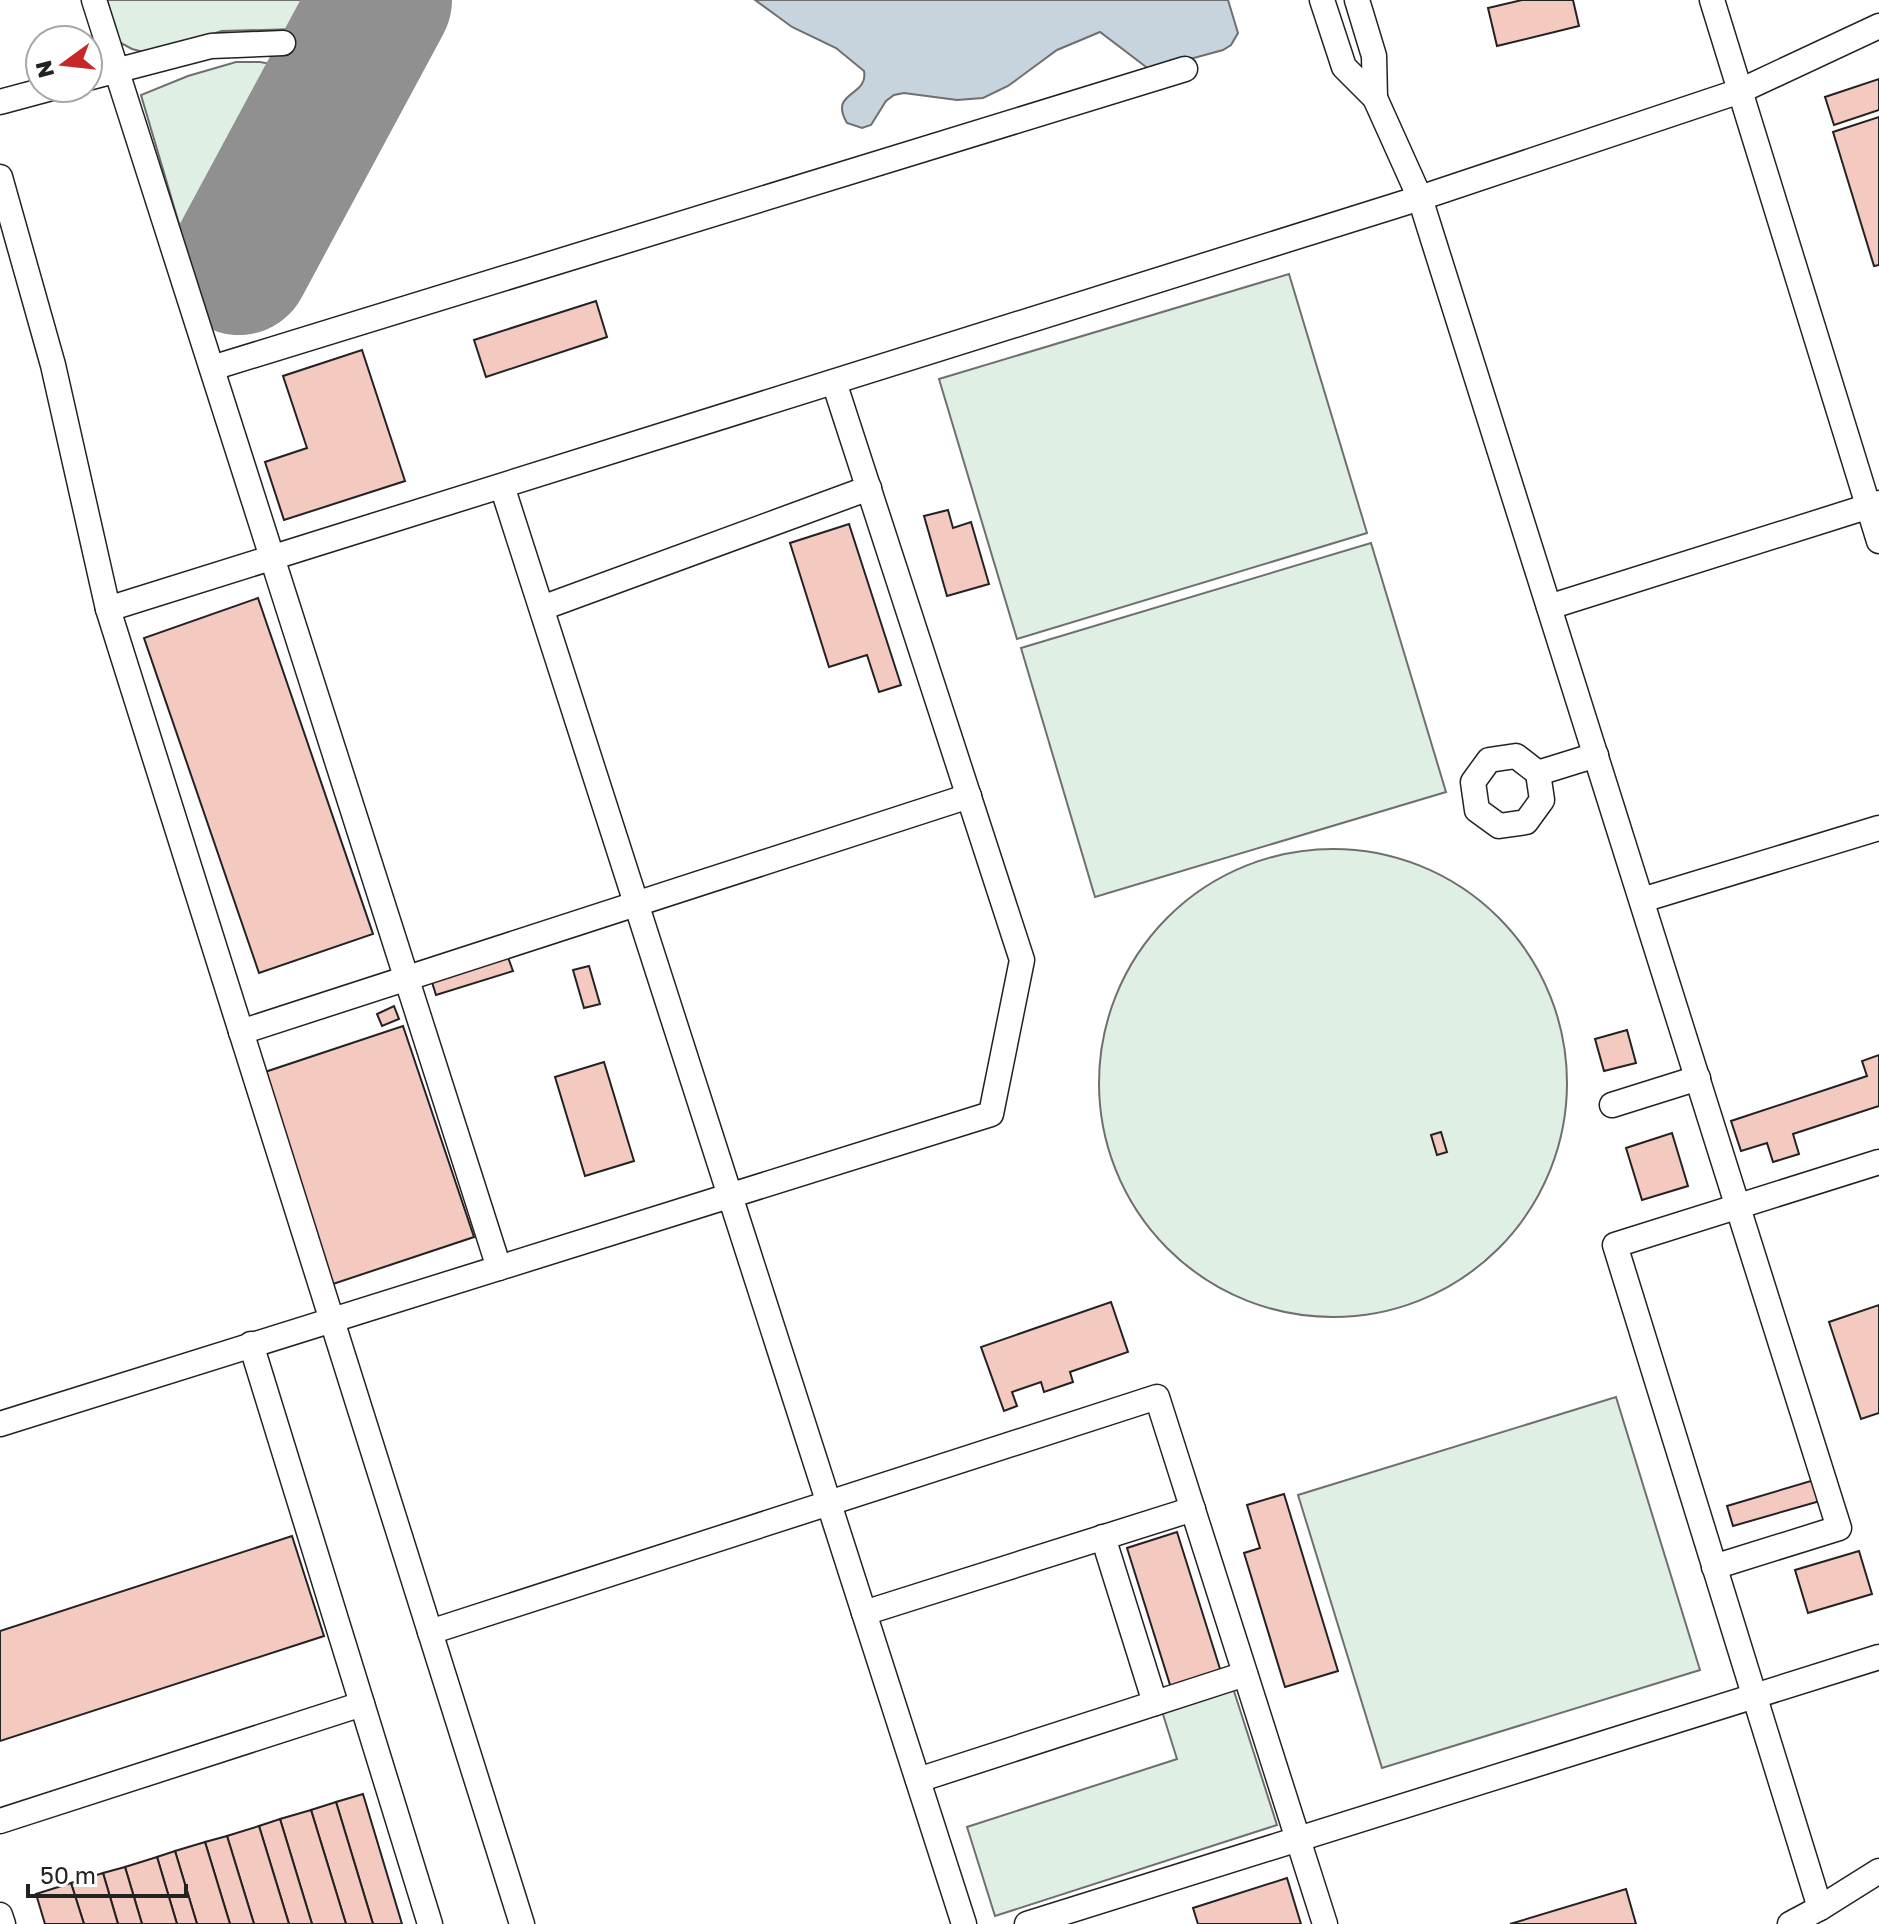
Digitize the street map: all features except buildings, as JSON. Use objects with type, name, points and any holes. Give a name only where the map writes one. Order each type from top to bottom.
[{"type":"lane","points":[[94,0],[499,1268]]},
{"type":"lane","points":[[1322,0],[1344,67],[1375,98],[1420,198],[1839,1528],[1714,1567]]},
{"type":"lane","points":[[1357,0],[1374,56],[1375,98]]},
{"type":"lane","points":[[1712,0],[1874,505],[1879,541]]},
{"type":"lane","points":[[108,609],[1420,198],[1740,91],[1879,26]]},
{"type":"lane","points":[[104,74],[211,46],[283,43]]},
{"type":"lane","points":[[212,368],[1185,69]]},
{"type":"lane","points":[[0,102],[24,96]]},
{"type":"lane","points":[[0,177],[53,365],[108,609],[522,1924]]},
{"type":"lane","points":[[0,1424],[991,1114],[1022,960],[834,382]]},
{"type":"lane","points":[[502,486],[964,1924]]},
{"type":"lane","points":[[542,608],[869,488]]},
{"type":"lane","points":[[1549,607],[1874,505]]},
{"type":"lane","points":[[1538,773],[1596,755]]},
{"type":"lane","points":[[241,1032],[969,796]]},
{"type":"lane","points":[[1642,900],[1879,828]]},
{"type":"lane","points":[[1612,1105],[1698,1078]]},
{"type":"lane","points":[[1820,1908],[1615,1245],[1879,1162]]},
{"type":"lane","points":[[251,1344],[430,1924]]},
{"type":"lane","points":[[430,1632],[1157,1397],[1325,1924]]},
{"type":"lane","points":[[864,1613],[1193,1509]]},
{"type":"lane","points":[[1103,1537],[1155,1703]]},
{"type":"lane","points":[[1027,1924],[1879,1657]]},
{"type":"lane","points":[[918,1780],[1245,1674]]},
{"type":"lane","points":[[0,1821],[362,1704]]},
{"type":"lane","points":[[1790,1924],[1879,1871]]},
{"type":"lane","points":[[0,1915],[3,1924]]},
{"type":"green space","points":[[107,0],[314,0],[298,29],[222,31],[147,53],[119,42]]},
{"type":"green space","points":[[236,62],[287,67],[185,244],[141,95],[188,76]]},
{"type":"green space","points":[[1289,274],[1367,533],[1017,639],[939,379]]},
{"type":"green space","points":[[1371,543],[1446,792],[1095,897],[1021,648]]},
{"type":"green space","points":[[1333,849],[1379,853],[1423,867],[1463,888],[1499,917],[1528,953],[1549,993],[1563,1037],[1567,1083],[1563,1129],[1549,1173],[1528,1213],[1499,1249],[1463,1278],[1423,1299],[1379,1313],[1333,1317],[1287,1313],[1243,1299],[1203,1278],[1167,1249],[1138,1213],[1117,1173],[1103,1129],[1099,1083],[1103,1037],[1117,993],[1138,953],[1167,917],[1203,888],[1243,867],[1287,853]]},
{"type":"green space","points":[[1616,1397],[1700,1670],[1382,1768],[1298,1495]]},
{"type":"green space","points":[[1232,1685],[1277,1825],[995,1916],[967,1827],[1177,1759],[1161,1708]]},
{"type":"shaded area","points":[[755,0],[1228,0],[1238,33],[1231,45],[1223,50],[1150,70],[1100,32],[1057,50],[1008,86],[983,98],[957,100],[904,93],[894,95],[886,101],[871,125],[862,128],[847,123],[842,105],[861,86],[864,71],[836,48],[792,27]]},
{"type":"runway","points":[[239,264],[381,0]]}]
